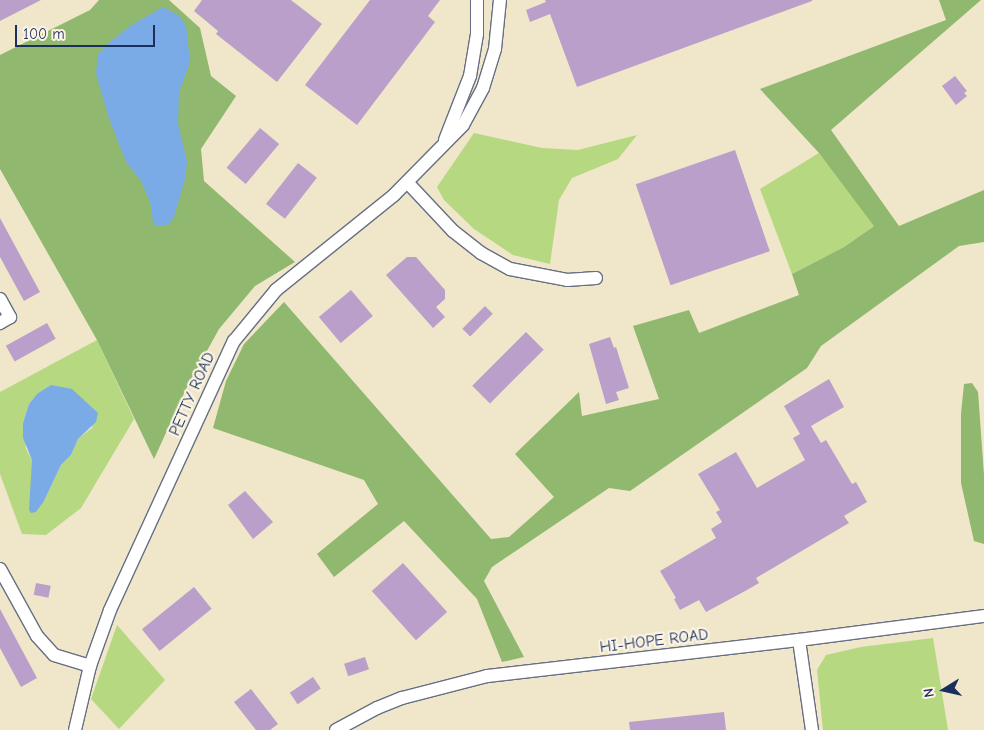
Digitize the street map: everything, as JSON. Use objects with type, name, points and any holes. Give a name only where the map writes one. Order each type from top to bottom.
[{"type":"street","name":"PETTY ROAD","points":[[444,143],[470,76],[477,34],[477,0]]},
{"type":"street","name":"PETTY ROAD","points":[[75,730],[90,666],[110,610],[234,341],[276,290],[407,182],[463,126],[483,88],[495,49],[500,0]]},
{"type":"street","points":[[407,182],[453,231],[481,254],[510,269],[567,280],[596,278]]},
{"type":"street","points":[[0,299],[10,318],[0,323]]},
{"type":"street","points":[[0,569],[37,636],[54,655],[90,666]]},
{"type":"street","name":"HI-HOPE ROAD","points":[[336,730],[377,708],[402,698],[487,676],[799,640],[984,616]]},
{"type":"street","points":[[799,640],[812,730]]},
{"type":"green space","points":[[99,0],[169,0],[200,28],[211,76],[236,96],[201,149],[204,181],[295,262],[255,286],[219,329],[186,389],[154,459],[97,340],[0,169],[0,55],[90,10]]},
{"type":"green space","points":[[939,0],[981,0],[831,130],[899,226],[984,190],[984,242],[959,246],[821,346],[807,368],[630,491],[609,488],[492,567],[484,581],[524,657],[502,662],[477,599],[404,521],[334,577],[317,554],[378,504],[364,480],[213,428],[226,381],[244,344],[284,302],[491,539],[509,537],[554,497],[515,454],[579,392],[582,416],[659,399],[633,326],[689,310],[699,333],[799,295],[792,274],[844,247],[874,226],[819,153],[760,89],[946,20]]},
{"type":"green space","points":[[474,133],[542,148],[578,150],[637,135],[618,159],[572,178],[559,200],[550,264],[513,255],[474,229],[444,200],[437,187]]},
{"type":"green space","points":[[819,153],[875,225],[844,247],[792,274],[760,189]]},
{"type":"green space","points":[[97,340],[134,419],[81,508],[46,535],[22,534],[0,474],[0,392]],"holes":[[[37,394],[93,427],[78,439],[71,455],[61,465],[44,501],[32,473],[32,460],[26,449],[23,423],[29,404]]]},
{"type":"green space","points":[[972,383],[978,392],[984,475],[984,544],[974,541],[961,483],[961,414],[964,384]]},
{"type":"green space","points":[[117,625],[165,680],[119,729],[91,699]]},
{"type":"green space","points":[[933,638],[948,730],[823,730],[817,670],[826,655],[861,647]]},
{"type":"water","points":[[163,7],[178,15],[186,25],[190,62],[179,93],[178,123],[187,162],[185,179],[173,220],[165,226],[155,226],[150,202],[141,181],[126,162],[109,118],[96,74],[98,55],[110,42],[130,26]]},
{"type":"water","points":[[51,385],[72,389],[98,413],[96,422],[78,439],[71,455],[61,465],[44,501],[36,512],[31,513],[29,510],[32,460],[23,438],[23,423],[29,404],[37,394]]},
{"type":"building","points":[[0,0],[41,0],[0,21]]},
{"type":"building","points":[[202,0],[291,0],[322,24],[277,82],[216,34],[218,31],[194,11]]},
{"type":"building","points":[[370,0],[440,0],[428,16],[435,22],[357,125],[305,85]]},
{"type":"building","points":[[545,0],[812,1],[577,87],[550,14],[530,22],[526,10],[546,2]]},
{"type":"building","points":[[955,76],[967,91],[964,93],[967,96],[956,105],[942,86]]},
{"type":"building","points":[[260,128],[279,144],[246,184],[227,168]]},
{"type":"building","points":[[735,150],[770,251],[671,285],[636,184]]},
{"type":"building","points":[[298,163],[317,178],[285,219],[266,204]]},
{"type":"building","points":[[0,218],[40,292],[24,301],[0,257]]},
{"type":"building","points":[[407,257],[416,257],[445,290],[445,299],[436,307],[445,317],[433,328],[386,275]]},
{"type":"building","points":[[351,290],[373,316],[341,343],[319,317]]},
{"type":"building","points":[[485,306],[493,314],[470,336],[462,329]]},
{"type":"building","points":[[47,323],[56,339],[15,362],[6,346]]},
{"type":"building","points":[[526,332],[544,350],[490,403],[472,386]]},
{"type":"building","points":[[610,337],[614,348],[616,347],[629,388],[616,392],[619,400],[606,404],[589,344]]},
{"type":"building","points":[[829,379],[844,407],[811,426],[821,443],[826,440],[852,484],[856,482],[867,502],[844,516],[849,523],[756,578],[759,583],[747,590],[706,612],[699,600],[680,610],[674,599],[676,598],[660,571],[716,538],[711,529],[722,522],[716,512],[720,510],[698,474],[736,452],[757,488],[805,460],[793,438],[800,434],[784,406]]},
{"type":"building","points":[[245,491],[273,522],[253,539],[228,505]]},
{"type":"building","points":[[403,563],[447,612],[416,640],[372,591]]},
{"type":"building","points":[[36,583],[51,586],[48,598],[34,595]]},
{"type":"building","points":[[194,587],[212,609],[160,651],[142,629]]},
{"type":"building","points":[[0,609],[37,678],[21,687],[0,648]]},
{"type":"building","points":[[365,657],[369,669],[348,676],[344,664]]},
{"type":"building","points":[[313,677],[321,689],[298,704],[290,693]]},
{"type":"building","points":[[251,689],[278,724],[270,730],[256,730],[234,702]]},
{"type":"building","points":[[724,712],[726,730],[630,730],[629,722]]}]
